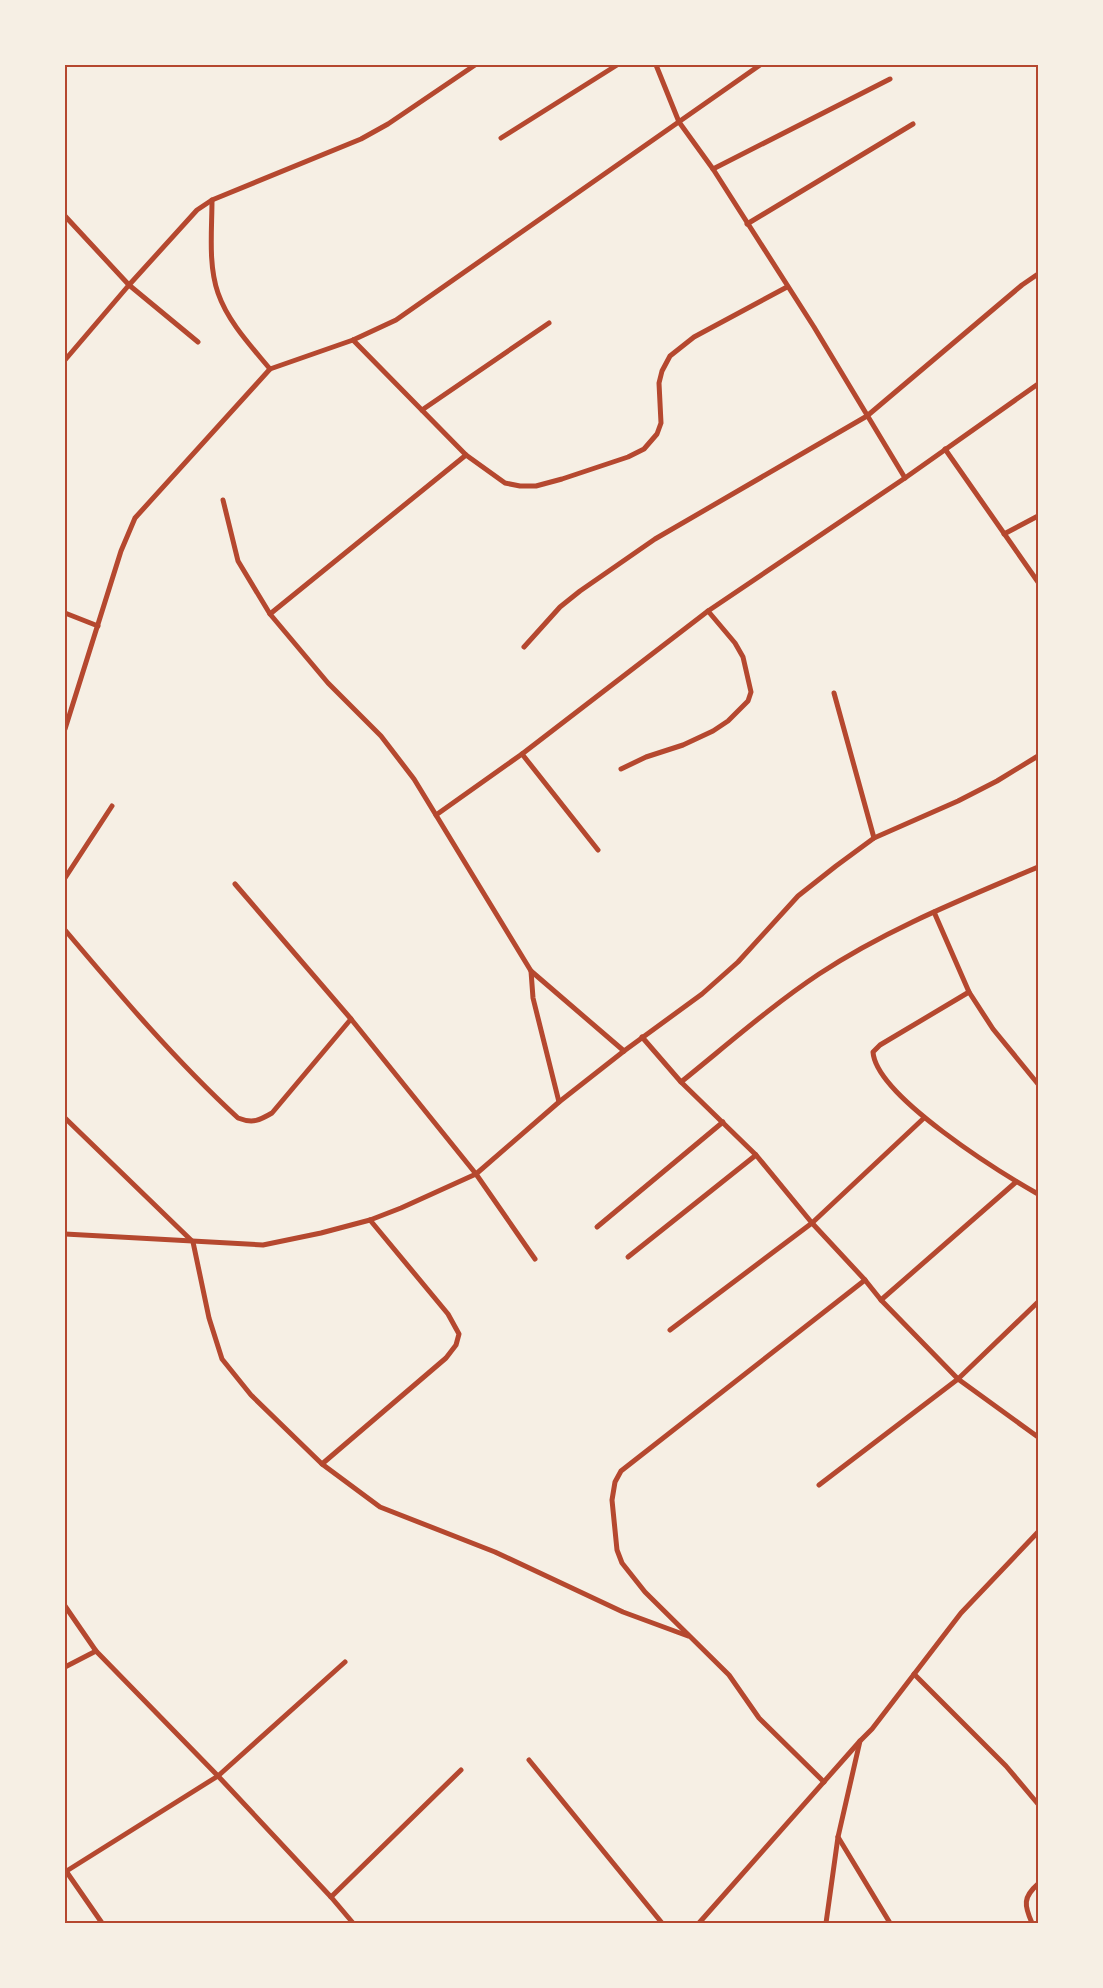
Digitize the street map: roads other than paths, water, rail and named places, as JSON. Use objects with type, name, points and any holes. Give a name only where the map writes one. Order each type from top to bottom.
[{"type":"street","points":[[65,360],[129,285],[197,210],[212,200],[361,138],[388,124],[475,65]]},
{"type":"street","points":[[501,138],[617,65]]},
{"type":"street","points":[[656,65],[679,122],[713,169],[814,327],[905,478]]},
{"type":"street","points":[[65,729],[121,551],[135,518],[270,369],[353,340],[396,320],[760,65]]},
{"type":"street","points":[[713,169],[890,79]]},
{"type":"street","points":[[747,224],[913,124]]},
{"type":"street","points":[[212,200],[213,267],[218,292],[225,309],[247,342],[270,369]]},
{"type":"street","points":[[65,216],[129,285],[198,342]]},
{"type":"street","points":[[524,647],[560,607],[573,596],[655,539],[867,416],[1022,285],[1038,274]]},
{"type":"street","points":[[353,340],[466,455],[505,483],[520,486],[536,486],[628,457],[644,448],[657,434],[661,423],[659,383],[670,356],[694,337],[787,287]]},
{"type":"street","points":[[422,410],[549,324]]},
{"type":"street","points":[[436,815],[522,754],[708,611],[905,478],[1038,384]]},
{"type":"street","points":[[945,449],[1038,582]]},
{"type":"street","points":[[270,614],[466,455]]},
{"type":"street","points":[[223,500],[238,561],[270,614],[328,683],[381,736],[414,778],[531,971],[624,1051]]},
{"type":"street","points":[[1004,534],[1038,516]]},
{"type":"street","points":[[622,770],[646,757],[682,745],[713,731],[728,721],[748,702],[751,692],[743,656],[735,643],[708,611]]},
{"type":"street","points":[[65,613],[98,626]]},
{"type":"street","points":[[834,693],[874,838]]},
{"type":"street","points":[[522,754],[598,850]]},
{"type":"street","points":[[65,1234],[263,1245],[321,1233],[370,1220],[476,1174],[559,1102],[717,981],[738,962],[798,896],[874,838],[958,801],[997,781],[1038,756]]},
{"type":"street","points":[[65,878],[112,806]]},
{"type":"street","points":[[681,1082],[784,998],[821,973],[896,929],[1038,867]]},
{"type":"street","points":[[235,884],[352,1019],[476,1174],[534,1260]]},
{"type":"street","points":[[934,912],[969,992],[994,1028],[1038,1084]]},
{"type":"street","points":[[65,930],[136,1015],[195,1077],[238,1118],[244,1120],[257,1122],[272,1113],[352,1019]]},
{"type":"street","points":[[531,971],[533,998],[559,1102]]},
{"type":"street","points":[[969,992],[880,1044],[873,1052],[874,1062],[890,1084],[924,1118],[1016,1182],[1038,1194]]},
{"type":"street","points":[[642,1038],[681,1082],[756,1155],[812,1223],[881,1300],[958,1379],[1038,1437]]},
{"type":"street","points":[[65,1118],[193,1242],[208,1318],[222,1359],[251,1395],[322,1464],[386,1510],[495,1552],[623,1612],[688,1636]]},
{"type":"street","points":[[670,1330],[812,1223],[924,1118]]},
{"type":"street","points":[[597,1227],[723,1122]]},
{"type":"street","points":[[628,1257],[756,1155]]},
{"type":"street","points":[[881,1300],[1016,1182]]},
{"type":"street","points":[[322,1464],[446,1358],[456,1345],[459,1334],[448,1314],[370,1220]]},
{"type":"street","points":[[824,1782],[759,1718],[729,1675],[640,1587],[622,1564],[616,1550],[612,1500],[615,1482],[621,1471],[638,1456],[865,1280]]},
{"type":"street","points":[[819,1485],[958,1379],[1038,1302]]},
{"type":"street","points":[[699,1923],[872,1728],[961,1613],[1038,1532]]},
{"type":"street","points":[[65,1606],[96,1651],[218,1776],[353,1923]]},
{"type":"street","points":[[65,1667],[96,1651]]},
{"type":"street","points":[[102,1923],[65,1872],[218,1776],[345,1662]]},
{"type":"street","points":[[914,1674],[1006,1766],[1038,1804]]},
{"type":"street","points":[[826,1923],[838,1837],[860,1741]]},
{"type":"street","points":[[529,1760],[662,1923]]},
{"type":"street","points":[[331,1897],[461,1770]]},
{"type":"street","points":[[838,1837],[890,1923]]},
{"type":"street","points":[[1032,1923],[1026,1900],[1029,1892],[1038,1884]]}]
